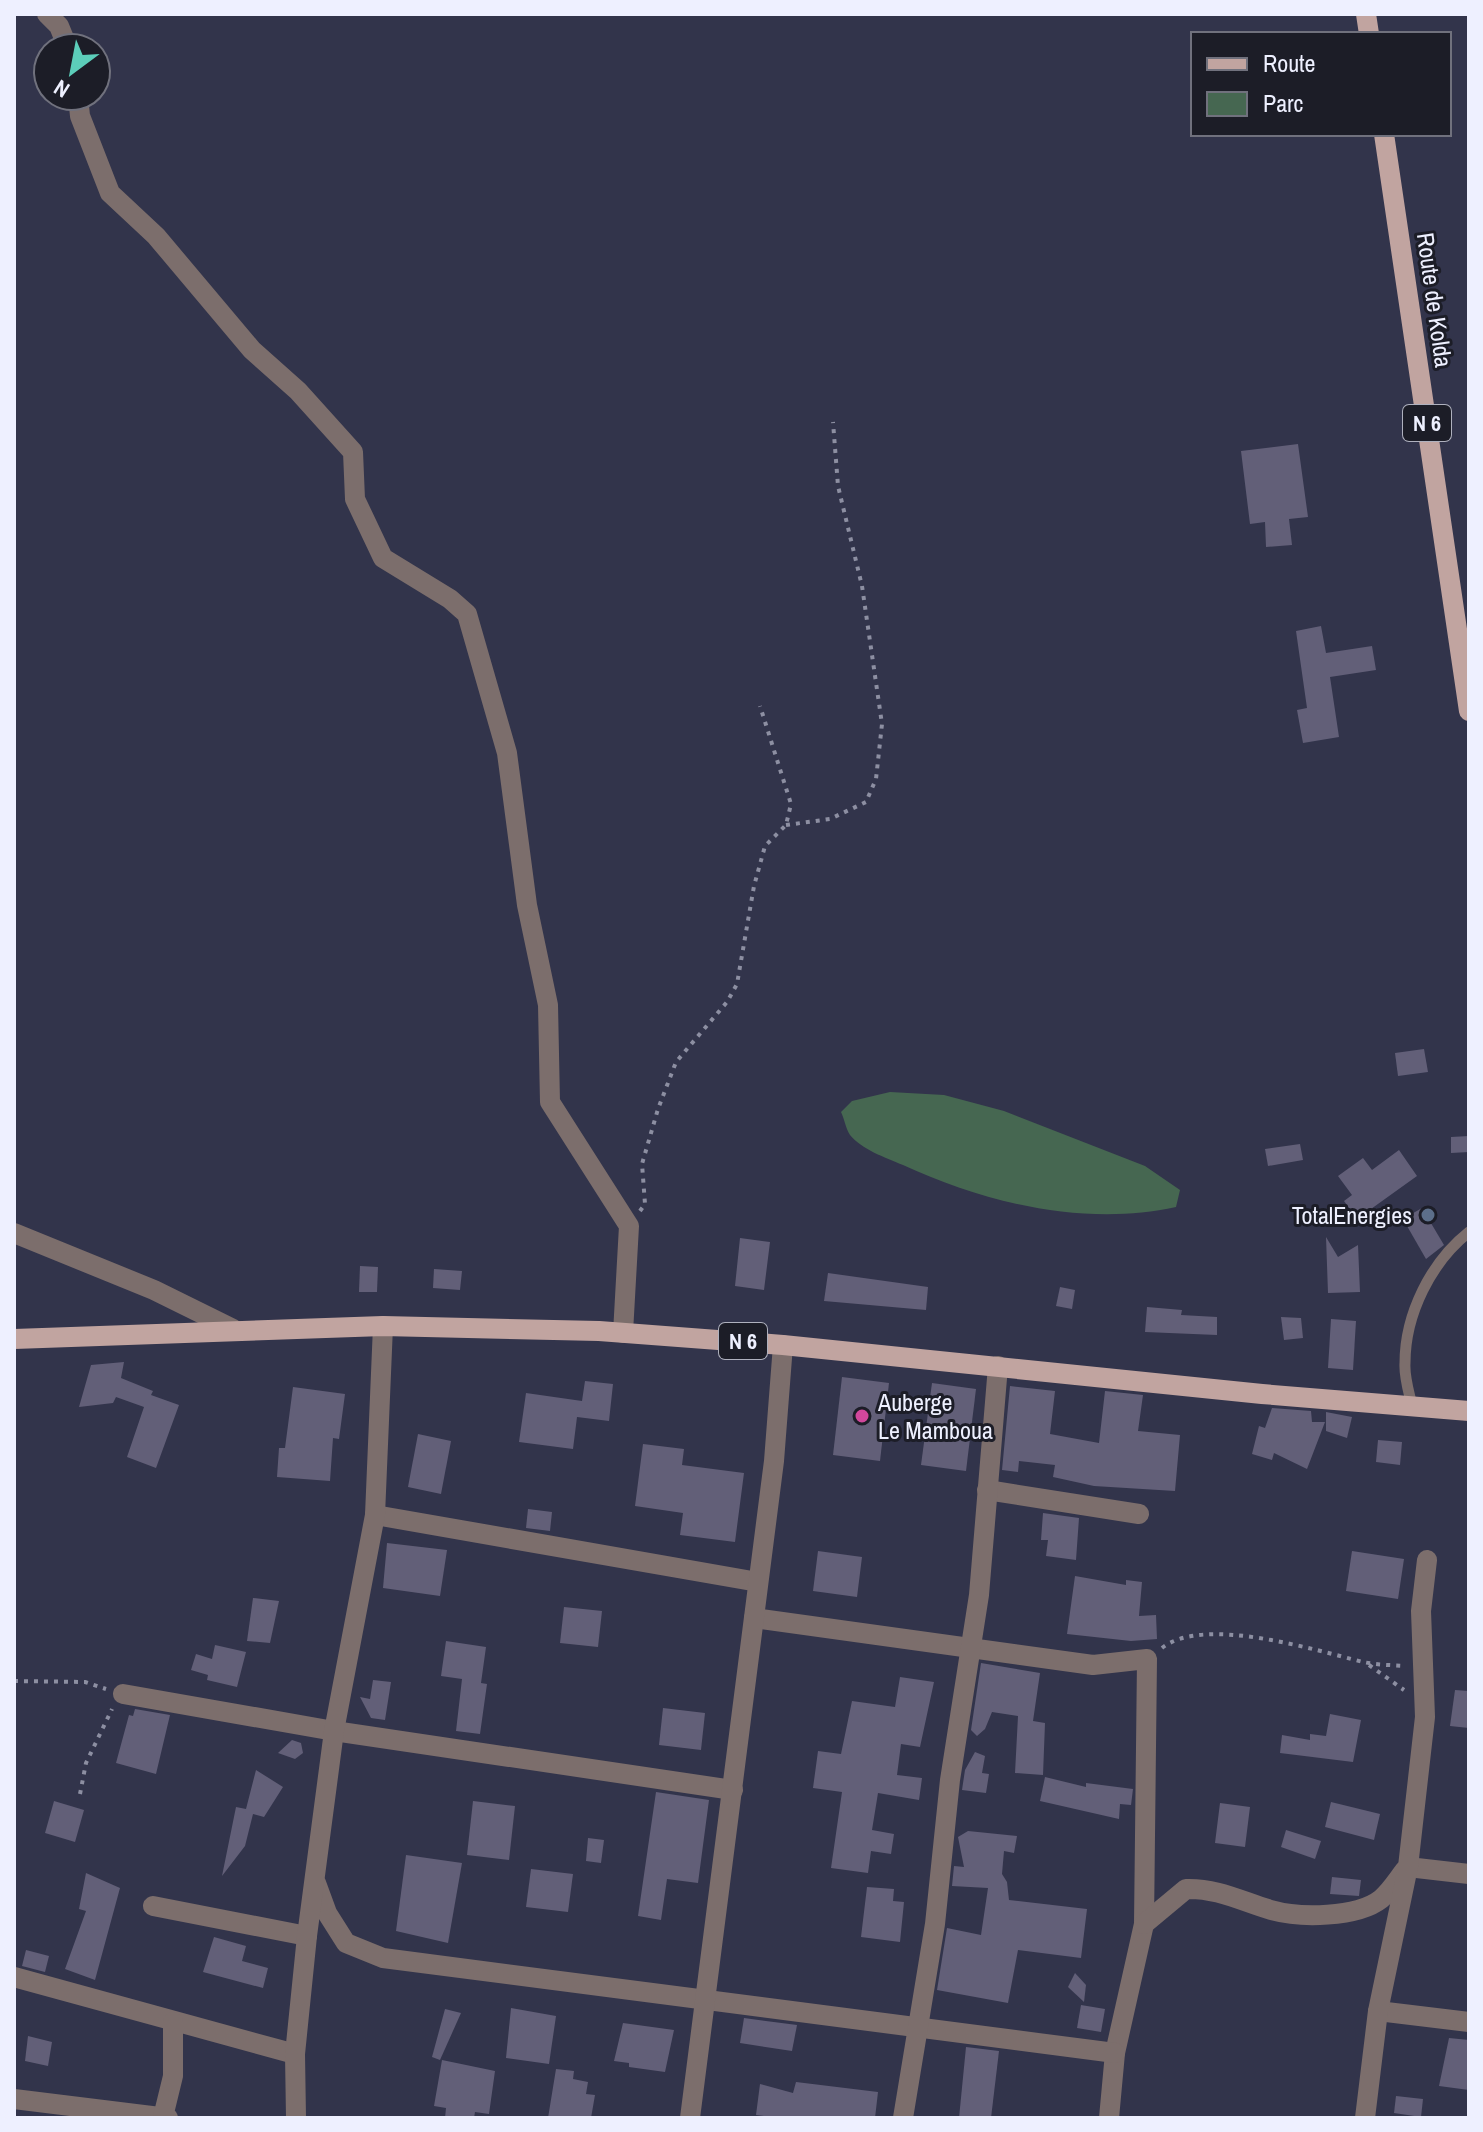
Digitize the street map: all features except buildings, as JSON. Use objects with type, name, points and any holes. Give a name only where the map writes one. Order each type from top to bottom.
[{"type":"main road","name":"Route de Kolda","points":[[1384,136],[1464,626],[1469,711]]},
{"type":"main road","name":"N 6","points":[[14,1339],[383,1326],[623,1333],[783,1345],[1469,1411]]},
{"type":"street","points":[[47,14],[61,32]]},
{"type":"street","points":[[80,112],[110,193],[156,236],[252,350],[298,391],[353,452],[355,499],[383,558],[450,599],[467,614],[507,753],[527,905],[548,1005],[550,1102],[629,1226],[623,1333]]},
{"type":"street","points":[[14,1233],[127,1277],[233,1329]]},
{"type":"street","points":[[296,2118],[295,2054],[307,1936],[334,1731],[375,1515],[383,1326]]},
{"type":"street","points":[[690,2118],[754,1618],[783,1345]]},
{"type":"street","points":[[903,2118],[935,1924],[938,1865],[968,1647],[979,1595],[998,1366]]},
{"type":"street","points":[[987,1490],[1139,1514]]},
{"type":"street","points":[[375,1515],[758,1582]]},
{"type":"street","points":[[1365,2118],[1378,2011],[1408,1867],[1425,1717],[1421,1611],[1427,1560]]},
{"type":"street","points":[[754,1618],[1093,1665],[1147,1659],[1144,1924],[1115,2053],[1109,2118]]},
{"type":"street","points":[[123,1694],[334,1731],[733,1790]]},
{"type":"street","points":[[1144,1924],[1186,1889],[1230,1894],[1273,1911],[1309,1915],[1343,1913],[1380,1900],[1408,1867]]},
{"type":"street","points":[[1408,1867],[1469,1874]]},
{"type":"street","points":[[316,1883],[327,1913],[346,1943],[383,1958],[1115,2053]]},
{"type":"street","points":[[153,1906],[307,1936]]},
{"type":"street","points":[[14,1977],[295,2054]]},
{"type":"street","points":[[1378,2011],[1469,2022]]},
{"type":"street","points":[[14,2099],[166,2117],[173,2076],[173,2022]]},
{"type":"lane","points":[[1412,1406],[1404,1364],[1411,1320],[1437,1267],[1469,1232]]},
{"type":"path","points":[[786,825],[830,819],[866,802],[876,779],[882,724],[862,586],[838,486],[833,422]]},
{"type":"path","points":[[629,1226],[645,1204],[642,1164],[676,1062],[727,1002],[737,984],[754,886],[765,846],[786,825],[791,804],[760,706]]},
{"type":"path","points":[[1147,1659],[1174,1638],[1236,1635],[1301,1643],[1366,1663],[1425,1668]]},
{"type":"path","points":[[1366,1663],[1403,1690],[1425,1717]]},
{"type":"path","points":[[14,1681],[85,1682],[123,1694],[107,1716],[94,1745],[80,1794]]},
{"type":"green space","points":[[890,1092],[944,1095],[1004,1111],[1145,1166],[1180,1190],[1176,1207],[1142,1212],[1071,1213],[1001,1200],[935,1179],[874,1153],[849,1133],[841,1112],[852,1101]]},
{"type":"place","name":"TotalEnergies","points":[[1428,1215]]},
{"type":"place","name":"Auberge Le Mamboua","points":[[862,1416]]}]
